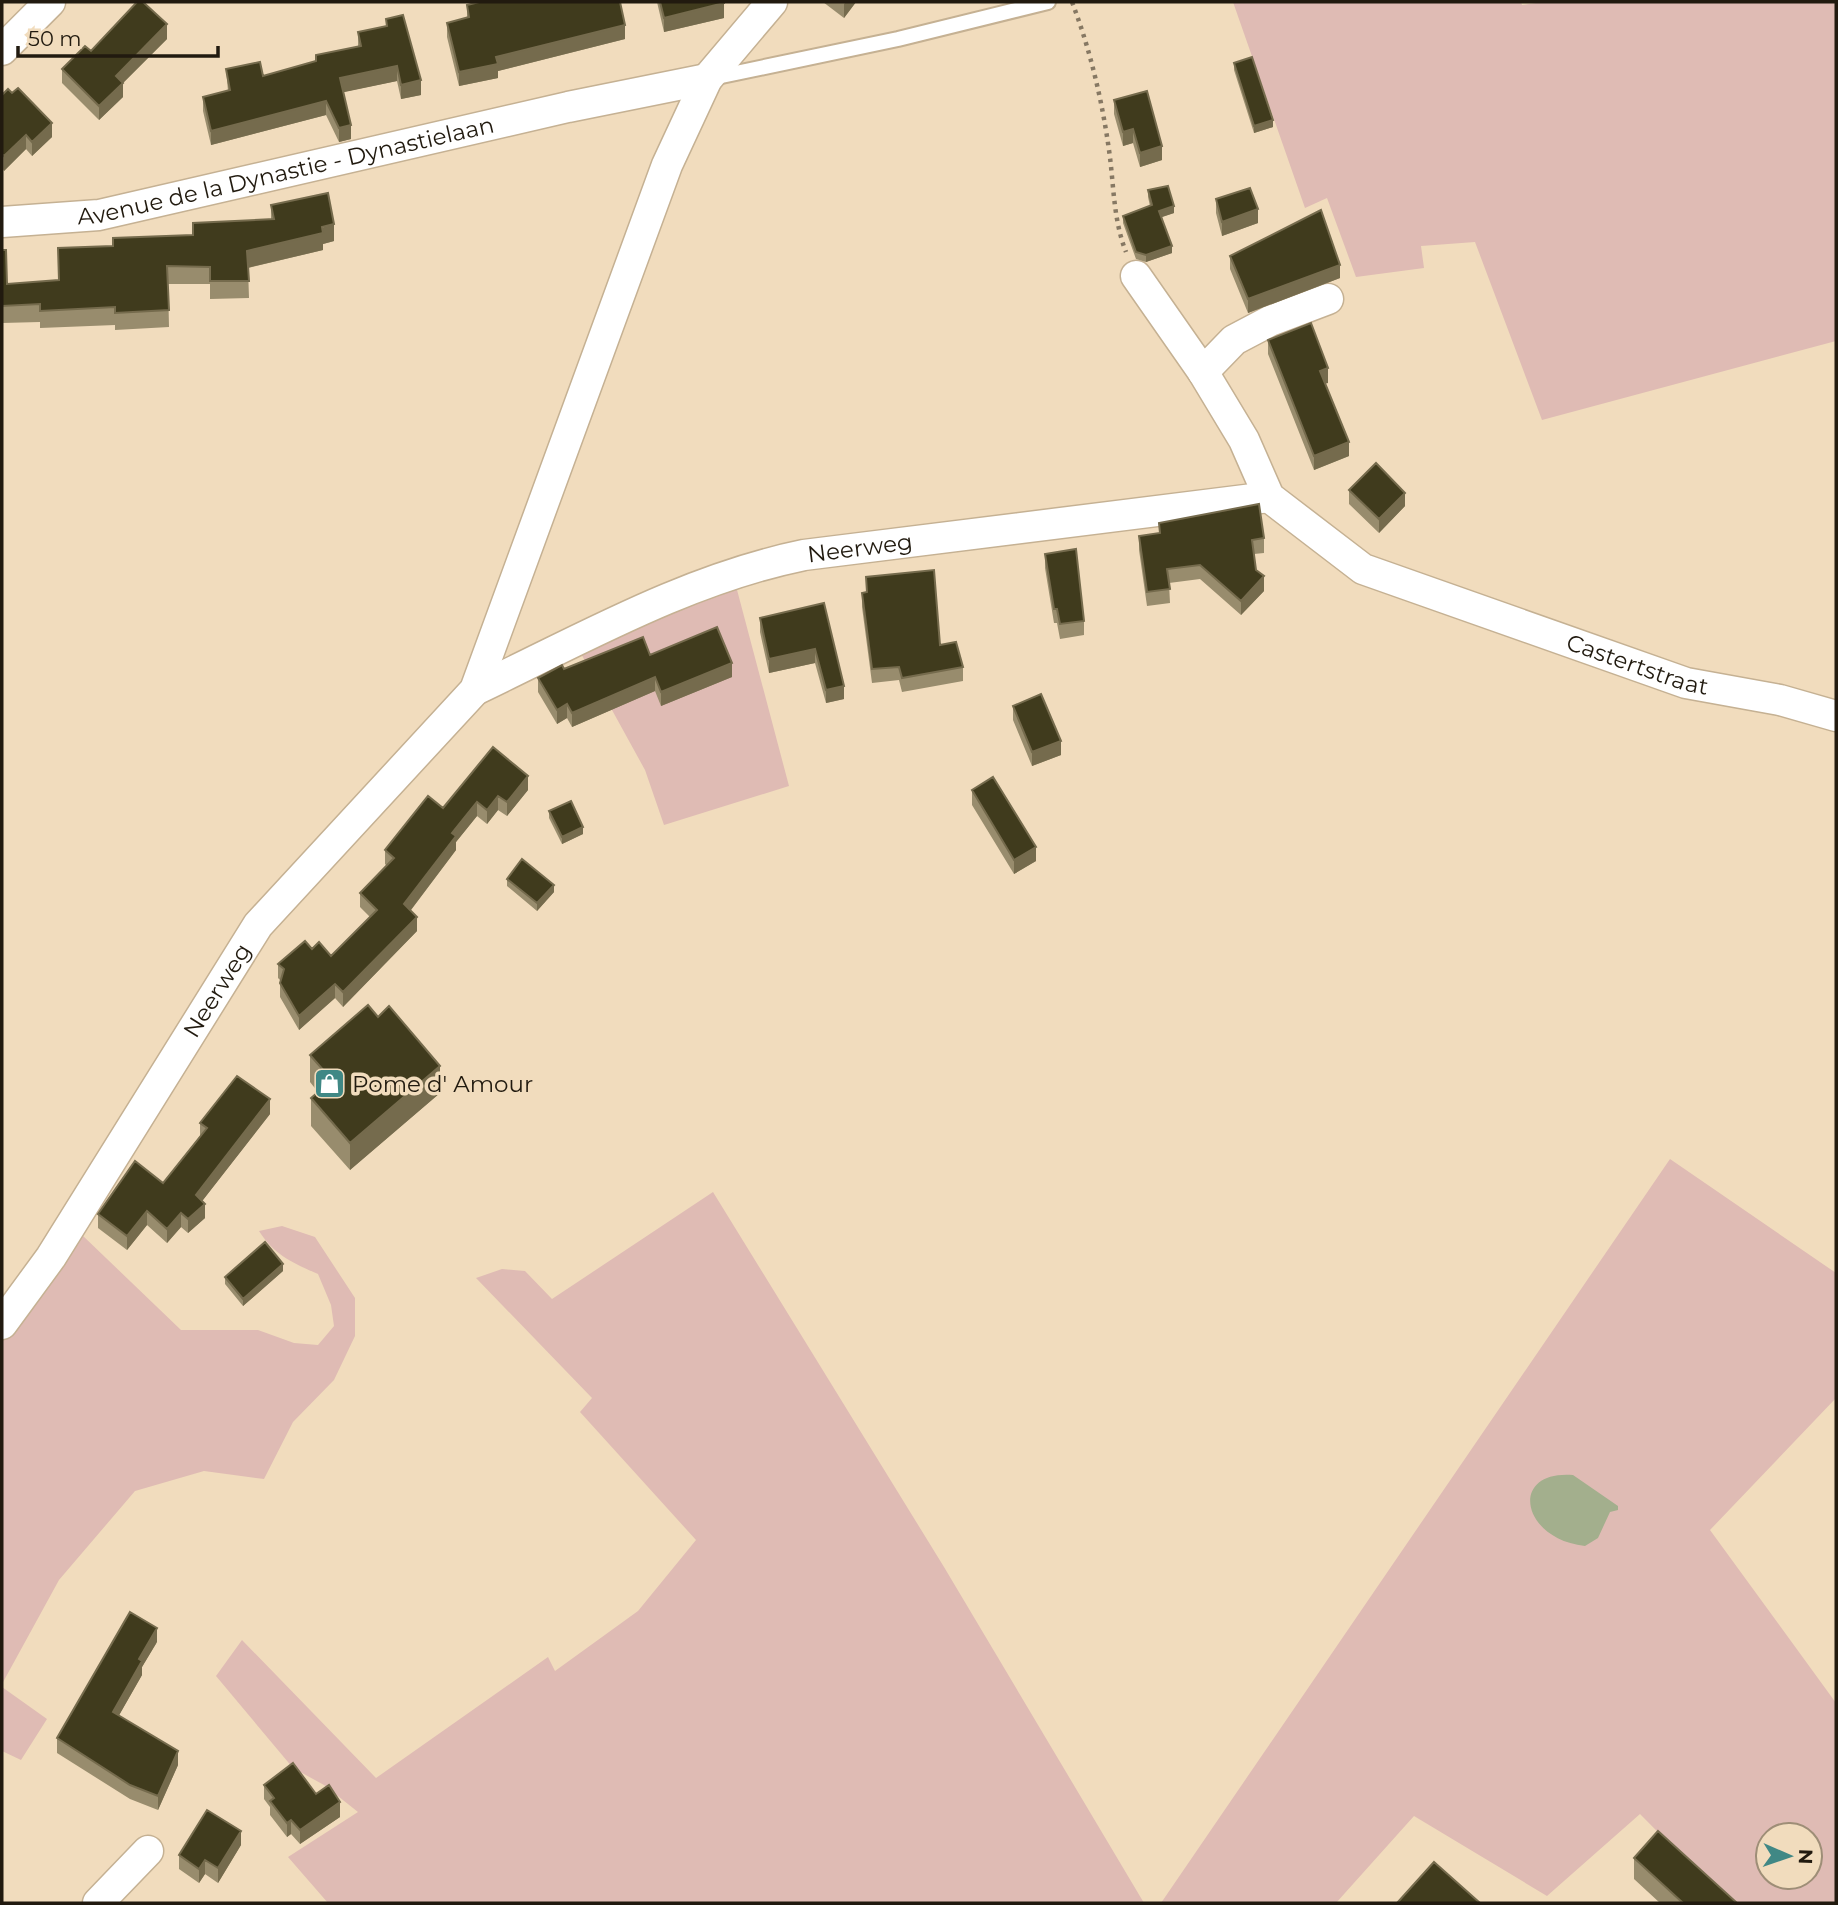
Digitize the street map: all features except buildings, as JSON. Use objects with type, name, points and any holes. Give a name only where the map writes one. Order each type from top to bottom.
[{"type":"street","points":[[2,50],[50,2]]},
{"type":"street","name":"Neerweg","points":[[475,690],[667,165],[707,79],[772,2]]},
{"type":"street","name":"Avenue de la Dynastie - Dynastielaan","points":[[2,222],[99,215],[568,107],[707,79]]},
{"type":"street","points":[[1136,276],[1203,372],[1244,440],[1269,497]]},
{"type":"street","points":[[1203,372],[1234,340],[1270,321],[1328,299]]},
{"type":"street","name":"Neerweg","points":[[2,1324],[51,1257],[258,925],[475,690],[686,589],[757,565],[804,555],[1269,497]]},
{"type":"street","name":"Castertstraat","points":[[1269,497],[1320,539],[1363,569],[1686,683],[1780,701],[1836,716]]},
{"type":"street","points":[[98,1903],[148,1851]]},
{"type":"lane","points":[[707,79],[910,36],[1048,2]]},
{"type":"path","points":[[1074,7],[1099,94],[1109,151],[1113,201],[1122,241],[1136,276]]},
{"type":"shaded area","points":[[1233,2],[1521,2],[1522,5],[1543,2],[1836,2],[1836,341],[1542,420],[1475,242],[1421,246],[1424,268],[1356,277],[1327,198],[1305,208]]},
{"type":"shaded area","points":[[736,586],[789,786],[664,825],[645,770],[579,650]]},
{"type":"shaded area","points":[[1670,1159],[1836,1273],[1836,1398],[1710,1530],[1836,1703],[1836,1903],[1728,1903],[1640,1814],[1547,1896],[1414,1816],[1336,1903],[1161,1903]]},
{"type":"shaded area","points":[[713,1192],[944,1567],[1144,1903],[328,1903],[288,1857],[358,1812],[324,1785],[293,1768],[216,1676],[242,1640],[376,1778],[548,1657],[555,1671],[638,1611],[696,1540],[580,1412],[592,1398],[476,1278],[502,1269],[525,1271],[552,1299]]},
{"type":"shaded area","points":[[282,1226],[315,1237],[355,1298],[355,1336],[334,1380],[293,1422],[264,1479],[204,1471],[135,1491],[59,1580],[2,1684],[2,1341],[81,1234],[181,1330],[258,1330],[294,1343],[318,1345],[334,1326],[331,1305],[318,1274],[278,1252],[259,1231]]},
{"type":"shaded area","points":[[1573,1475],[1618,1506],[1618,1510],[1610,1512],[1598,1538],[1585,1546],[1563,1541],[1547,1531],[1536,1519],[1531,1506],[1531,1493],[1538,1483],[1552,1476]]},
{"type":"shaded area","points":[[2,1687],[47,1719],[21,1760],[2,1751]]},
{"type":"place","name":"Pome d' Amour","points":[[329,1084]]}]
